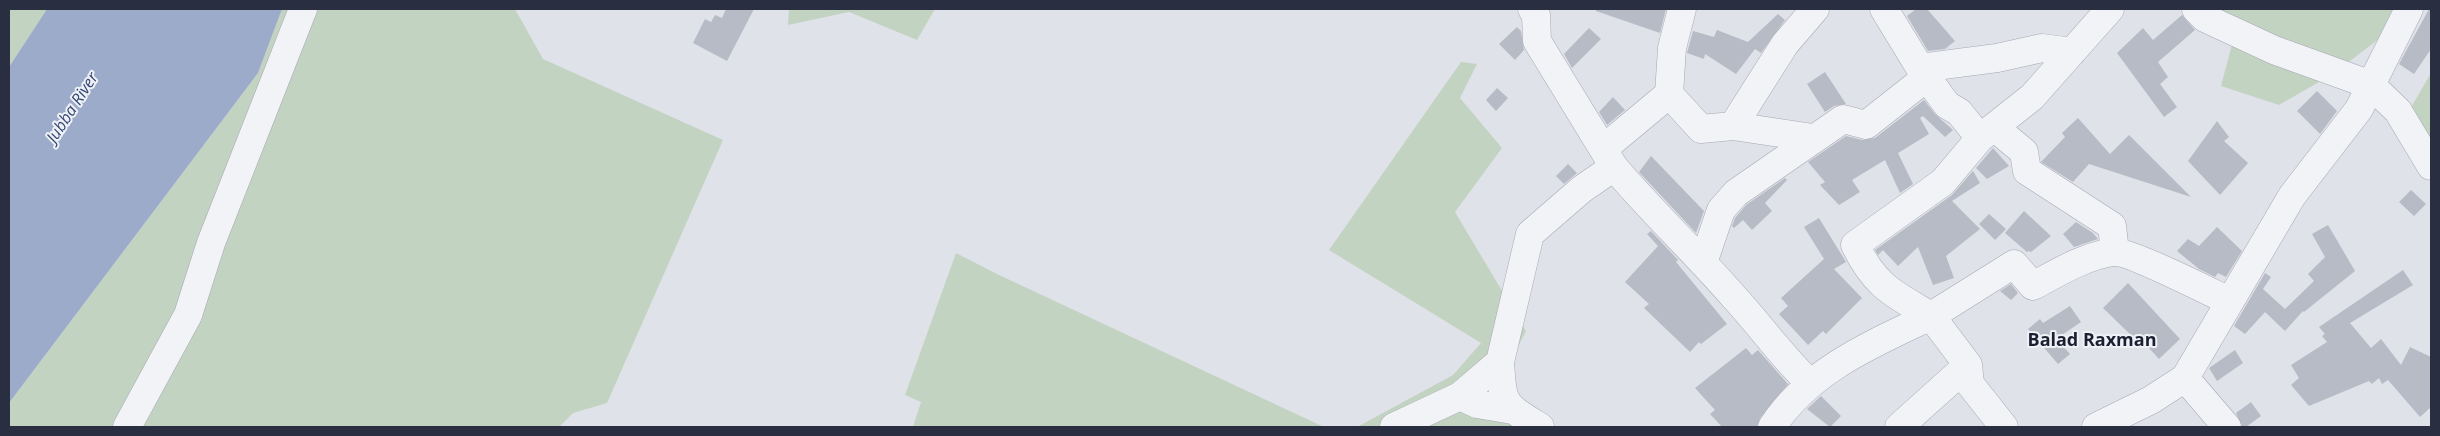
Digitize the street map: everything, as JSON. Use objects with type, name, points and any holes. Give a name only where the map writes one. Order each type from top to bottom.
[{"type":"street","points":[[127,427],[188,315],[211,242],[303,9]]},
{"type":"street","points":[[1540,427],[1513,410],[1502,396],[1500,362],[1530,234],[1582,189],[1668,94],[1672,48],[1682,9]]},
{"type":"street","points":[[1733,126],[1784,44],[1815,9]]},
{"type":"street","points":[[1884,9],[1947,105],[1987,133],[2024,152],[2027,171],[2112,226],[2115,252]]},
{"type":"street","points":[[2004,427],[1970,384],[1968,365],[1931,316],[1886,290],[1865,265],[1855,245],[1943,182],[1987,133],[2032,97],[2110,9]]},
{"type":"street","points":[[2201,13],[2239,9]]},
{"type":"street","points":[[2096,427],[2151,400],[2185,378],[2292,196],[2359,109],[2409,9]]},
{"type":"street","points":[[1534,11],[1536,41],[1609,158],[1647,206],[1703,263],[1795,369],[1810,383]]},
{"type":"street","points":[[2201,13],[2274,50],[2371,85],[2398,111],[2431,166]]},
{"type":"street","points":[[1703,263],[1720,210],[1736,193],[1843,119],[1866,125],[1924,72],[1951,62],[1998,58],[2042,48],[2072,52]]},
{"type":"street","points":[[1668,94],[1701,129],[1733,126],[1813,138]]},
{"type":"street","points":[[1772,427],[1810,383],[1858,352],[1931,316],[2014,264],[2033,286],[2070,266],[2115,252],[2190,281],[2229,301]]},
{"type":"street","points":[[1394,427],[1460,396],[1500,362]]},
{"type":"street","points":[[1899,427],[1968,365]]},
{"type":"street","points":[[2185,378],[2226,427]]},
{"type":"street","points":[[1460,396],[1477,404],[1513,410]]},
{"type":"green space","points":[[9,9],[47,9],[9,67]]},
{"type":"green space","points":[[282,9],[515,9],[543,59],[723,140],[607,403],[573,413],[559,427],[9,427],[9,403],[258,73]]},
{"type":"green space","points":[[789,9],[935,9],[917,40],[849,12],[788,25]]},
{"type":"green space","points":[[2206,9],[2418,9],[2333,74],[2279,105],[2221,86],[2232,44]]},
{"type":"green space","points":[[1461,62],[1477,64],[1460,98],[1502,148],[1455,212],[1526,331],[1511,361],[1510,393],[1529,427],[1357,427],[1453,375],[1481,343],[1329,250]]},
{"type":"green space","points":[[2431,73],[2431,159],[2403,121]]},
{"type":"green space","points":[[956,253],[1324,427],[913,427],[921,402],[905,395]]},
{"type":"water","name":"Jubba River","points":[[47,9],[282,9],[258,73],[9,403],[9,67]]},
{"type":"building","points":[[726,9],[754,9],[727,61],[693,43],[705,19],[711,22],[715,15],[722,18]]},
{"type":"building","points":[[1596,9],[1666,9],[1660,33],[1596,11]]},
{"type":"building","points":[[1916,9],[1927,9],[1955,41],[1945,49],[1928,51],[1907,16]]},
{"type":"building","points":[[2429,9],[2431,9],[2431,49],[2414,74],[2399,64]]},
{"type":"building","points":[[1778,14],[1785,20],[1761,53],[1755,49],[1736,74],[1705,54],[1704,59],[1687,53],[1693,31],[1714,37],[1717,30],[1748,42]]},
{"type":"building","points":[[2182,15],[2195,30],[2158,62],[2168,77],[2160,84],[2177,107],[2164,117],[2117,53],[2143,28],[2153,40]]},
{"type":"building","points":[[1517,27],[1521,31],[1524,50],[1515,60],[1499,44]]},
{"type":"building","points":[[1589,28],[1601,39],[1572,68],[1564,54]]},
{"type":"building","points":[[1825,72],[1846,104],[1834,106],[1825,112],[1807,84]]},
{"type":"building","points":[[1497,88],[1508,98],[1496,111],[1486,100]]},
{"type":"building","points":[[2317,91],[2337,111],[2320,134],[2297,111]]},
{"type":"building","points":[[1613,97],[1625,110],[1607,125],[1599,112]]},
{"type":"building","points":[[1924,100],[1935,114],[1953,130],[1945,137],[1923,116],[1920,118],[1929,134],[1898,153],[1913,184],[1900,193],[1885,160],[1852,180],[1860,192],[1839,205],[1820,185],[1825,182],[1808,162],[1846,136],[1862,140],[1875,138]]},
{"type":"building","points":[[2078,118],[2110,154],[2129,135],[2191,197],[2089,164],[2073,182],[2041,162],[2065,137],[2062,133]]},
{"type":"building","points":[[2217,121],[2229,137],[2224,141],[2248,163],[2220,195],[2188,161]]},
{"type":"building","points":[[1993,148],[2009,166],[1987,179],[1976,168]]},
{"type":"building","points":[[1651,156],[1704,211],[1696,233],[1639,172]]},
{"type":"building","points":[[1568,164],[1577,173],[1564,184],[1556,176]]},
{"type":"building","points":[[1973,171],[1980,183],[1952,201],[1980,229],[1946,256],[1954,278],[1933,285],[1918,247],[1898,266],[1883,250],[1878,255],[1875,250],[1952,195]]},
{"type":"building","points":[[1785,178],[1787,180],[1765,203],[1772,211],[1752,230],[1743,220],[1734,228],[1732,226],[1735,218],[1746,205]]},
{"type":"building","points":[[2411,190],[2426,204],[2414,216],[2399,202]]},
{"type":"building","points":[[2024,211],[2051,236],[2031,252],[2027,252],[2005,233]]},
{"type":"building","points":[[1989,214],[2006,229],[1995,240],[1979,224]]},
{"type":"building","points":[[1819,218],[1846,262],[1834,269],[1862,298],[1826,334],[1823,331],[1808,345],[1779,314],[1788,306],[1781,298],[1824,259],[1804,227]]},
{"type":"building","points":[[2076,222],[2093,233],[2098,239],[2074,247],[2063,234]]},
{"type":"building","points":[[2328,225],[2355,271],[2303,311],[2285,331],[2265,312],[2245,334],[2234,326],[2265,273],[2271,277],[2263,289],[2285,309],[2314,281],[2308,274],[2325,257],[2312,234]]},
{"type":"building","points":[[2217,227],[2242,251],[2226,277],[2218,273],[2215,277],[2199,269],[2177,251],[2188,239],[2199,246]]},
{"type":"building","points":[[1651,231],[1678,260],[1676,262],[1727,324],[1701,344],[1699,342],[1690,352],[1644,308],[1649,304],[1625,282],[1658,246],[1647,234]]},
{"type":"building","points":[[2403,270],[2413,285],[2350,323],[2371,348],[2381,339],[2401,365],[2410,347],[2431,357],[2431,407],[2420,417],[2388,380],[2382,384],[2379,378],[2372,384],[2369,381],[2309,406],[2291,385],[2299,378],[2291,365],[2327,342],[2322,336],[2325,334],[2319,327]]},
{"type":"building","points":[[2128,283],[2180,339],[2159,359],[2138,336],[2135,339],[2103,308]]},
{"type":"building","points":[[2011,284],[2018,293],[2011,300],[2000,291]]},
{"type":"building","points":[[2070,306],[2081,322],[2056,339],[2070,354],[2058,364],[2028,329],[2040,319],[2043,323]]},
{"type":"building","points":[[1746,348],[1752,355],[1758,350],[1788,384],[1760,418],[1757,427],[1722,427],[1710,414],[1715,410],[1695,388]]},
{"type":"building","points":[[2235,350],[2243,363],[2217,381],[2209,368]]},
{"type":"building","points":[[1821,396],[1841,416],[1830,427],[1807,409]]},
{"type":"building","points":[[2251,402],[2261,416],[2246,427],[2242,427],[2236,413]]},
{"type":"district","name":"Balad Raxman","points":[[2092,341]]}]
